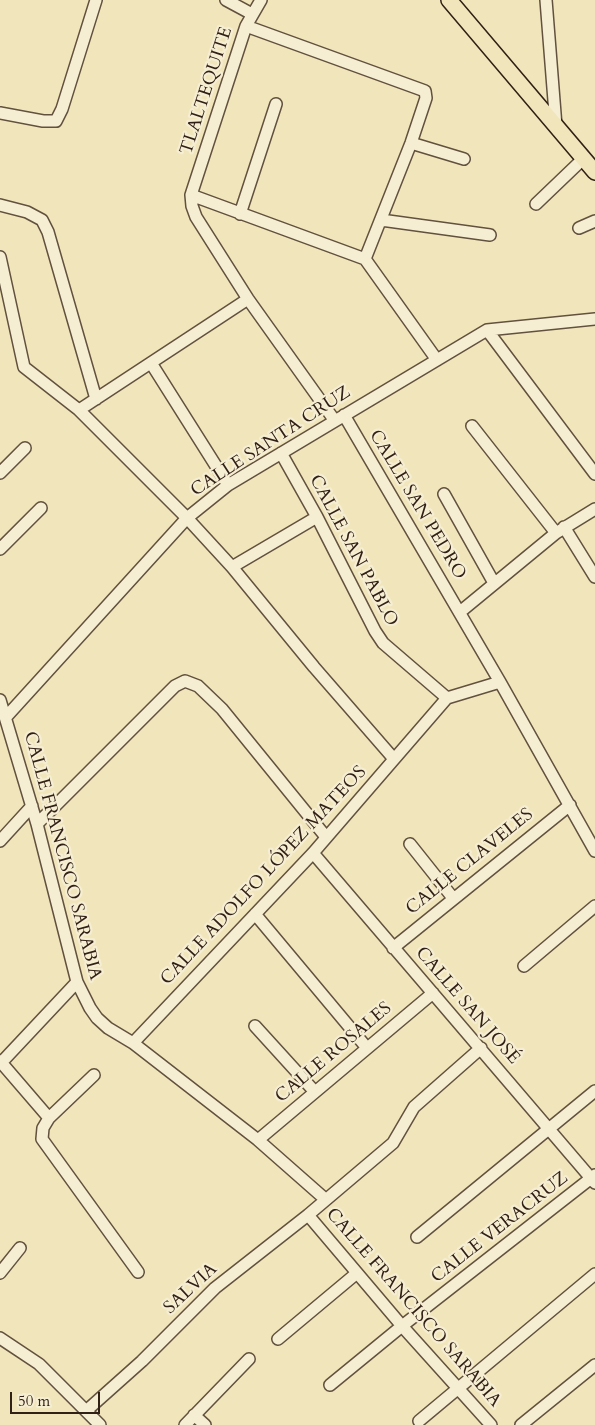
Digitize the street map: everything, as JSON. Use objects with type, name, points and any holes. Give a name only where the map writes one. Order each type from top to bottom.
[{"type":"main road","points":[[449,0],[595,172]]},
{"type":"street","points":[[0,113],[43,122],[56,121],[62,109],[96,0]]},
{"type":"street","points":[[226,0],[252,14]]},
{"type":"street","name":"TLALTEQUITE","points":[[191,195],[246,26],[261,0]]},
{"type":"street","points":[[546,0],[556,126]]},
{"type":"street","points":[[246,26],[425,91],[426,98],[366,259]]},
{"type":"street","points":[[240,214],[276,104]]},
{"type":"street","points":[[410,142],[464,158]]},
{"type":"street","points":[[536,204],[584,158]]},
{"type":"street","points":[[191,195],[366,259],[438,360]]},
{"type":"street","name":"CALLE SAN PEDRO","points":[[191,195],[196,217],[248,299],[339,418],[460,612],[595,852]]},
{"type":"street","points":[[0,205],[27,212],[42,220],[48,232],[96,399]]},
{"type":"street","points":[[381,220],[490,234]]},
{"type":"street","points":[[578,228],[595,221]]},
{"type":"street","points":[[0,257],[24,367],[79,410],[186,518],[232,567],[314,667],[394,759]]},
{"type":"street","points":[[79,410],[248,299]]},
{"type":"street","name":"CALLE SANTA CRUZ","points":[[6,717],[186,518],[228,485],[487,330],[595,319]]},
{"type":"street","points":[[487,330],[595,474]]},
{"type":"street","points":[[151,363],[228,485]]},
{"type":"street","points":[[472,426],[560,530],[595,577]]},
{"type":"street","points":[[0,473],[25,448]]},
{"type":"street","name":"CALLE SAN PABLO","points":[[281,454],[383,643],[447,698]]},
{"type":"street","points":[[444,494],[494,583]]},
{"type":"street","points":[[0,549],[42,508]]},
{"type":"street","points":[[460,612],[560,530],[595,509]]},
{"type":"street","points":[[232,567],[316,517]]},
{"type":"street","points":[[38,824],[175,686],[185,681],[198,686],[222,709],[326,837]]},
{"type":"street","points":[[447,698],[500,682]]},
{"type":"street","name":"CALLE ADOLFO LÓPEZ MATEOS","points":[[133,1043],[312,853],[447,698]]},
{"type":"street","name":"CALLE FRANCISCO SARABIA","points":[[0,700],[38,824],[77,982],[97,1018],[108,1028],[133,1043],[258,1140],[325,1198]]},
{"type":"street","name":"CALLE CLAVELES","points":[[393,948],[570,805]]},
{"type":"street","points":[[0,841],[32,806]]},
{"type":"street","points":[[410,844],[453,898]]},
{"type":"street","name":"CALLE SAN JOSÉ","points":[[312,853],[594,1179]]},
{"type":"street","points":[[524,966],[595,906]]},
{"type":"street","points":[[255,914],[367,1048]]},
{"type":"street","points":[[49,1118],[1,1062],[77,982]]},
{"type":"street","name":"CALLE ROSALES","points":[[258,1140],[433,993]]},
{"type":"street","points":[[254,1026],[315,1092]]},
{"type":"street","name":"SALVIA","points":[[86,1411],[142,1361],[215,1288],[308,1215],[325,1198],[393,1143],[414,1107],[481,1048]]},
{"type":"street","points":[[94,1075],[49,1118],[43,1128],[42,1139],[138,1272]]},
{"type":"street","points":[[416,1237],[595,1091]]},
{"type":"street","name":"CALLE VERACRUZ","points":[[330,1385],[402,1326],[594,1179]]},
{"type":"street","name":"CALLE FRANCISCO SARABIA","points":[[308,1215],[402,1326],[491,1425]]},
{"type":"street","points":[[0,1273],[20,1248]]},
{"type":"street","points":[[278,1339],[357,1272]]},
{"type":"street","points":[[419,1421],[595,1274]]},
{"type":"street","points":[[0,1338],[39,1364],[100,1425]]},
{"type":"street","points":[[185,1425],[249,1359]]},
{"type":"street","points":[[521,1425],[595,1365]]},
{"type":"street","points":[[194,1415],[205,1425]]}]
